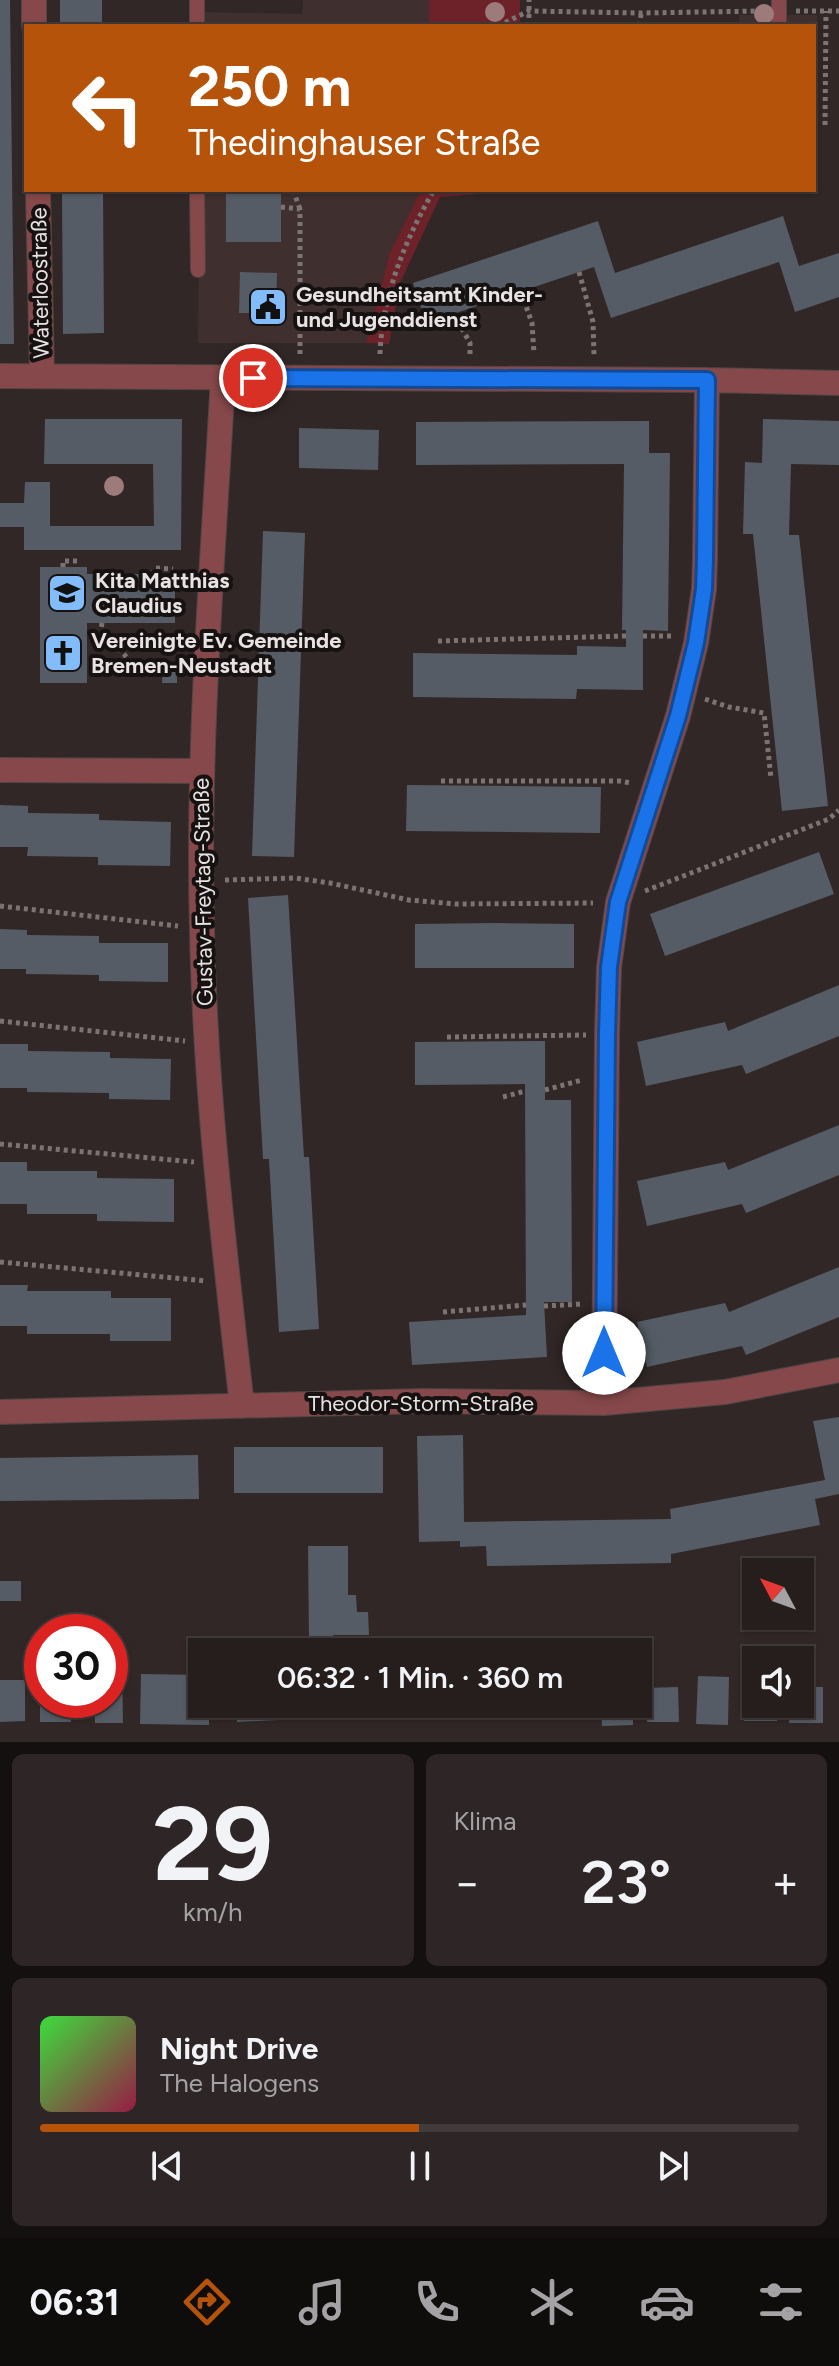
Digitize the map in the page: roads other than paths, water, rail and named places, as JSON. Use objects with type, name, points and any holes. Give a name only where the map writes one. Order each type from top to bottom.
[{"type":"street","points":[[34,0],[34,24]]},
{"type":"street","name":"Waterloostraße","points":[[38,192],[42,376]]},
{"type":"street","points":[[0,376],[839,383]]},
{"type":"street","name":"Gustav-Freytag-Straße","points":[[223,377],[201,771],[201,881],[206,1039],[215,1162],[242,1406]]},
{"type":"street","points":[[604,1403],[609,967],[618,902],[692,667],[704,589],[707,380]]},
{"type":"street","points":[[0,770],[201,771]]},
{"type":"street","name":"Theodor-Storm-Straße","points":[[0,1412],[423,1401],[604,1403],[725,1392],[839,1370]]},
{"type":"lane","points":[[197,0],[197,24]]},
{"type":"lane","points":[[197,192],[198,270]]},
{"type":"place","name":"Gesundheitsamt Kinder- und Jugenddienst","points":[[268,307]]},
{"type":"place","name":"Kita Matthias Claudius","points":[[67,593]]},
{"type":"place","name":"Vereinigte Ev. Gemeinde Bremen-Neustadt","points":[[63,653]]}]
